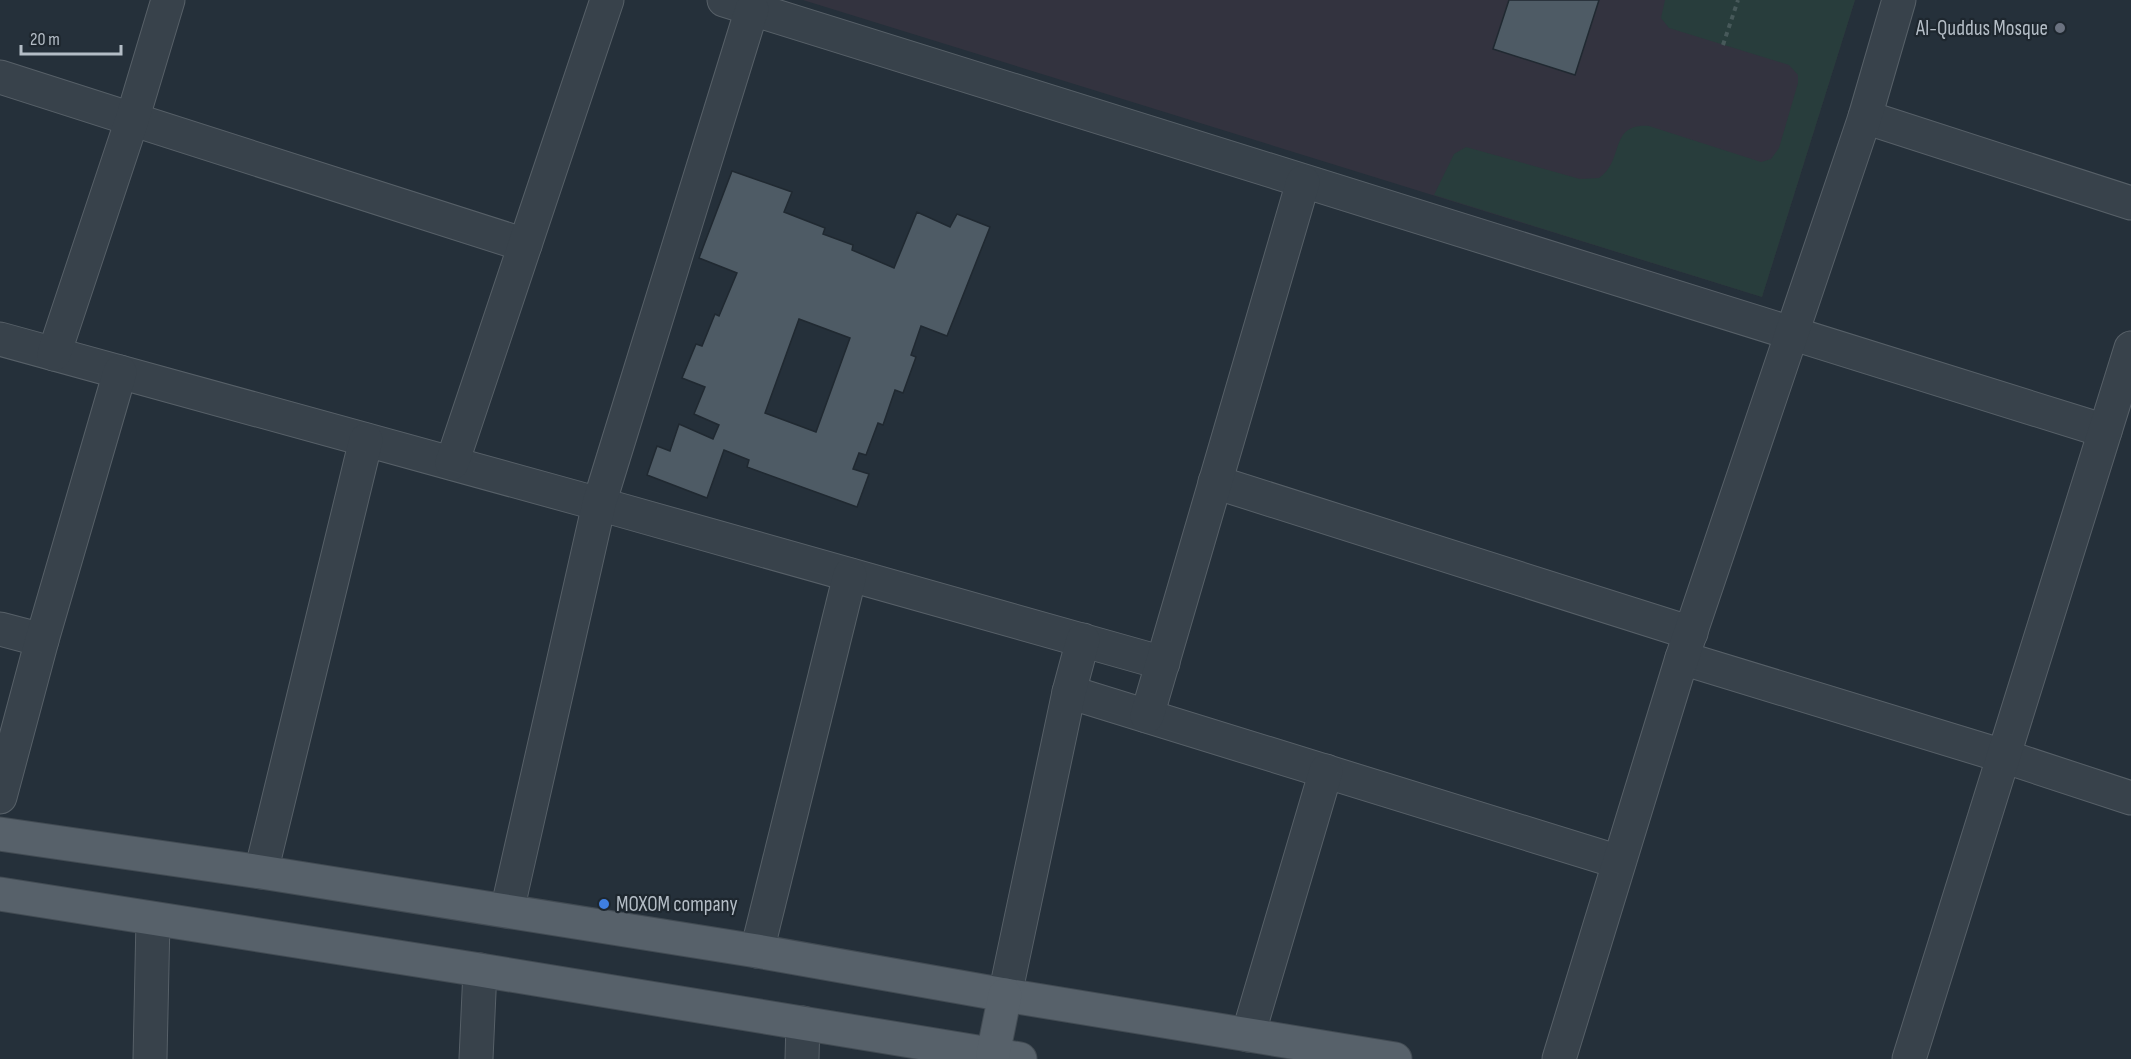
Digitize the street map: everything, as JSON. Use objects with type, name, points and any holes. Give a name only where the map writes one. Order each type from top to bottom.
[{"type":"main road","points":[[0,834],[261,872],[758,951],[1005,995],[1395,1059]]},
{"type":"main road","points":[[0,894],[1007,1057],[1005,995]]},
{"type":"street","points":[[54,354],[132,120],[168,0]]},
{"type":"street","points":[[452,463],[607,0]]},
{"type":"street","points":[[1559,1059],[1686,646],[1865,117],[1899,0]]},
{"type":"street","points":[[507,911],[599,504],[733,3],[2105,431]]},
{"type":"street","points":[[0,77],[525,245]]},
{"type":"street","points":[[1865,117],[2131,203]]},
{"type":"street","points":[[1147,716],[1303,182]]},
{"type":"street","points":[[0,339],[452,463],[1163,663]]},
{"type":"street","points":[[1909,1059],[2131,348]]},
{"type":"street","points":[[0,797],[42,640],[120,372]]},
{"type":"street","points":[[261,872],[366,440]]},
{"type":"street","points":[[1215,482],[2131,798]]},
{"type":"street","points":[[758,951],[850,575]]},
{"type":"street","points":[[0,629],[42,640]]},
{"type":"street","points":[[1005,995],[1069,692],[1083,640]]},
{"type":"street","points":[[1069,692],[1619,862]]},
{"type":"street","points":[[1248,1035],[1326,771]]},
{"type":"street","points":[[150,1059],[153,920]]},
{"type":"street","points":[[477,1059],[480,970]]},
{"type":"street","points":[[802,1059],[803,1023]]},
{"type":"path","points":[[1723,45],[1738,0]]},
{"type":"shaded area","points":[[803,0],[1855,0],[1762,297]]},
{"type":"green space","points":[[1665,0],[1855,0],[1762,297],[1434,195],[1454,154],[1466,147],[1580,179],[1599,178],[1607,171],[1622,137],[1628,130],[1636,127],[1649,126],[1761,162],[1771,159],[1779,148],[1798,83],[1798,75],[1789,65],[1669,28],[1661,18]]},
{"type":"building","points":[[1509,0],[1599,0],[1575,75],[1493,49]]},
{"type":"building","points":[[732,171],[792,192],[784,212],[825,228],[823,234],[853,245],[852,250],[894,268],[917,212],[950,227],[957,214],[990,227],[947,336],[921,326],[911,355],[916,357],[903,393],[895,390],[883,425],[878,423],[866,455],[859,453],[853,469],[869,474],[857,507],[747,467],[749,460],[724,450],[707,498],[647,475],[657,446],[670,451],[679,424],[713,439],[719,425],[694,414],[705,387],[682,378],[696,344],[702,346],[715,314],[719,316],[737,273],[699,258]],"holes":[[[799,319],[850,338],[816,432],[765,413]]]},
{"type":"place","name":"Al-Quddus Mosque","points":[[2060,28]]},
{"type":"place","name":"MOXOM company","points":[[604,904]]}]
